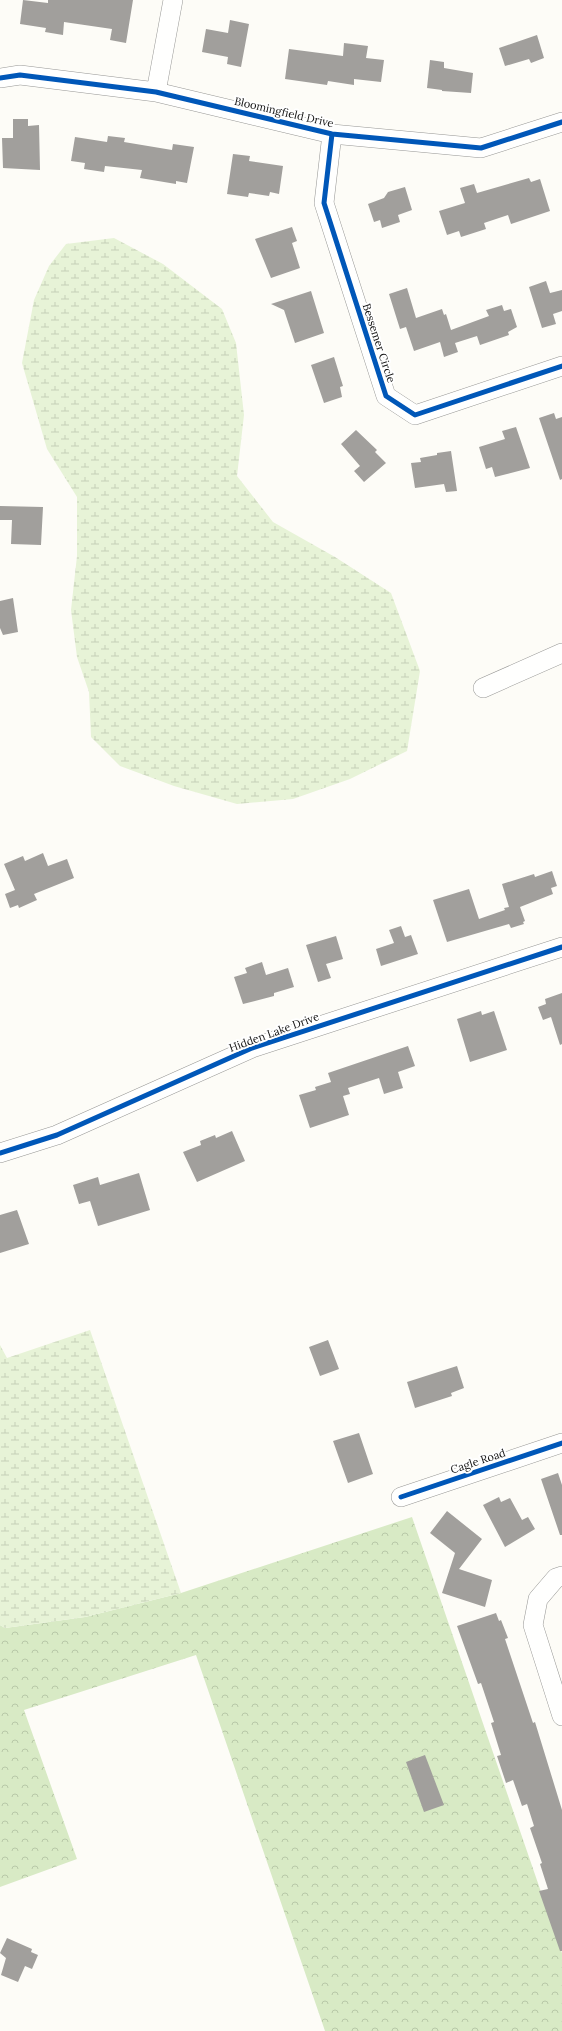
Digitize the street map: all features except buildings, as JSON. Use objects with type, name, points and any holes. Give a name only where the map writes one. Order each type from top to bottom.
[{"type":"street","points":[[156,92],[173,0]]},
{"type":"street","name":"Bloomingfield Drive","points":[[0,78],[20,75],[156,92],[332,134],[481,148],[562,122]]},
{"type":"street","name":"Bessemer Circle","points":[[332,134],[324,203],[386,396],[415,415],[562,366]]},
{"type":"street","points":[[483,688],[562,653]]},
{"type":"street","name":"Hidden Lake Drive","points":[[0,1153],[57,1135],[252,1048],[562,947]]},
{"type":"street","name":"Cagle Road","points":[[401,1497],[562,1443]]},
{"type":"street","points":[[562,1576],[556,1578],[538,1599],[533,1625],[562,1716]]},
{"type":"green space","points":[[114,238],[163,264],[222,309],[236,343],[244,415],[237,476],[273,522],[335,557],[391,593],[420,671],[407,751],[350,779],[293,799],[237,804],[174,786],[120,766],[91,737],[89,692],[77,657],[71,610],[77,556],[77,497],[47,449],[22,363],[34,300],[49,266],[66,244]]},
{"type":"green space","points":[[90,1330],[181,1593],[85,1617],[5,1628],[0,1625],[0,1345],[7,1358]]},
{"type":"green space","points":[[412,1517],[562,1953],[562,2031],[325,2031],[196,1655],[24,1710],[77,1859],[0,1887],[0,1625],[5,1628],[85,1617],[181,1593]]},
{"type":"cycle path","points":[[0,78],[20,75],[156,92],[332,134],[481,148],[562,122]]},
{"type":"cycle path","points":[[332,134],[324,203],[386,396],[415,415],[562,366]]},
{"type":"cycle path","points":[[0,1153],[57,1135],[252,1048],[562,947]]},
{"type":"cycle path","points":[[401,1497],[562,1443]]}]
